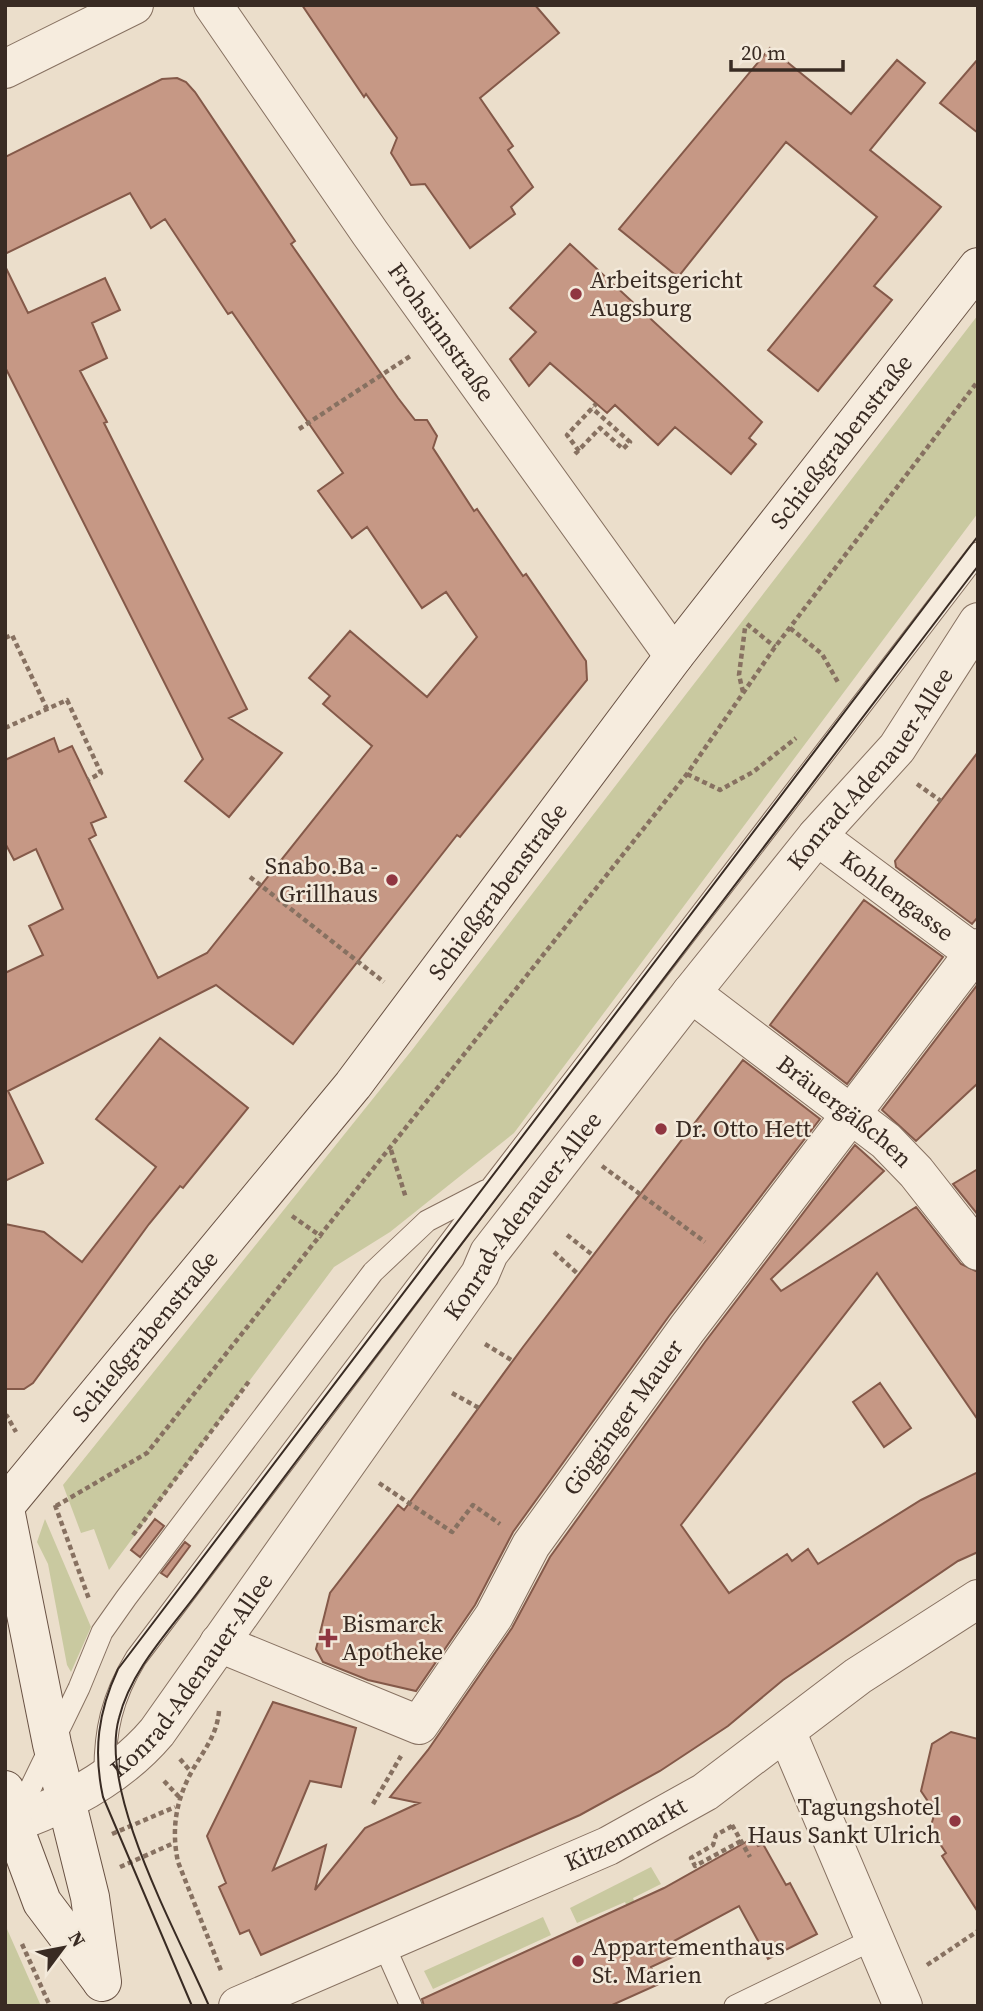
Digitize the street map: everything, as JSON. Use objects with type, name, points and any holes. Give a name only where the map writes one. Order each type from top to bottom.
[{"type":"street","points":[[5,69],[134,5]]},
{"type":"street","name":"Frohsinnstraße","points":[[213,5],[443,335],[674,656]]},
{"type":"street","name":"Schießgrabenstraße","points":[[5,1507],[353,1085],[674,656],[978,267]]},
{"type":"street","name":"Konrad-Adenauer-Allee","points":[[8,1813],[65,1801],[105,1778],[139,1753],[480,1275],[489,1253],[691,992],[817,836],[897,748],[966,662],[978,622]]},
{"type":"street","name":"Kohlengasse","points":[[817,836],[977,952]]},
{"type":"street","name":"Gögginger Mauer","points":[[419,1725],[494,1616],[531,1545],[736,1265],[977,952]]},
{"type":"street","name":"Bräuergäßchen","points":[[691,992],[886,1141],[916,1172],[978,1251]]},
{"type":"street","points":[[5,1507],[52,1744],[90,1897],[107,1994]]},
{"type":"street","name":"Kitzenmarkt","points":[[231,1992],[383,1943],[608,1846],[705,1793],[787,1733],[858,1676],[978,1600]]},
{"type":"street","points":[[219,1643],[419,1725]]},
{"type":"street","points":[[787,1733],[903,2006]]},
{"type":"street","points":[[8,1813],[42,1902],[107,1994]]},
{"type":"lane","points":[[105,1778],[108,1719],[123,1678],[136,1658],[490,1189],[978,553]]},
{"type":"lane","points":[[8,1813],[52,1744],[102,1632],[373,1272],[427,1221],[490,1189]]},
{"type":"lane","points":[[735,2006],[874,1939]]},
{"type":"lane","points":[[383,1943],[411,2006]]},
{"type":"path","points":[[299,429],[443,335]]},
{"type":"path","points":[[56,1507],[147,1453],[322,1237],[687,774],[775,647],[978,381]]},
{"type":"path","points":[[594,406],[630,442],[623,449],[600,428],[580,449],[567,435],[594,406]]},
{"type":"path","points":[[744,693],[739,675],[745,623]]},
{"type":"path","points":[[5,638],[12,635],[47,709]]},
{"type":"path","points":[[761,636],[775,647]]},
{"type":"path","points":[[5,728],[67,700],[101,773],[89,780]]},
{"type":"path","points":[[687,774],[720,790],[753,772],[805,731]]},
{"type":"path","points":[[916,783],[941,801]]},
{"type":"path","points":[[250,877],[412,1004]]},
{"type":"path","points":[[571,1145],[736,1265]]},
{"type":"path","points":[[302,1223],[322,1237]]},
{"type":"path","points":[[567,1235],[594,1256]]},
{"type":"path","points":[[554,1252],[579,1275]]},
{"type":"path","points":[[485,1344],[513,1361]]},
{"type":"path","points":[[452,1393],[479,1408]]},
{"type":"path","points":[[347,1460],[452,1532],[474,1505],[531,1545]]},
{"type":"path","points":[[218,1725],[191,1772],[176,1807],[174,1843],[203,1931],[231,1992]]},
{"type":"path","points":[[373,1804],[419,1725]]},
{"type":"path","points":[[741,1841],[695,1866],[691,1858],[713,1845],[716,1835],[734,1828],[750,1857]]},
{"type":"path","points":[[120,1867],[174,1843]]},
{"type":"path","points":[[946,1952],[978,1931]]},
{"type":"path","points":[[22,1942],[50,2006]]},
{"type":"green space","points":[[978,315],[978,513],[514,1133],[390,1232],[334,1267],[109,1570],[94,1529],[81,1533],[63,1485],[412,1050]]},
{"type":"green space","points":[[45,1519],[91,1627],[71,1672],[67,1665],[48,1564],[37,1542]]},
{"type":"green space","points":[[651,1867],[661,1884],[633,1898],[637,1908],[629,1911],[625,1902],[577,1923],[570,1908]]},
{"type":"green space","points":[[543,1917],[551,1935],[433,1989],[424,1971]]},
{"type":"green space","points":[[7,1929],[41,2006],[5,2006]]},
{"type":"building","points":[[302,5],[535,5],[559,33],[480,98],[513,146],[508,150],[533,187],[511,207],[515,214],[470,248],[425,184],[411,185],[391,153],[397,138],[366,94],[364,97]]},
{"type":"building","points":[[770,48],[851,114],[897,60],[925,83],[870,150],[941,207],[874,286],[892,300],[818,391],[768,350],[877,217],[786,142],[678,277],[619,229]]},
{"type":"building","points":[[978,59],[978,133],[940,103]]},
{"type":"building","points":[[177,78],[186,82],[195,92],[295,241],[291,244],[398,398],[415,420],[427,420],[437,436],[433,448],[474,511],[477,509],[523,576],[526,574],[586,661],[587,680],[460,837],[457,835],[293,1044],[216,985],[8,1091],[43,1163],[5,1181],[5,973],[43,955],[29,926],[63,909],[36,849],[14,860],[5,843],[5,760],[54,738],[59,752],[72,746],[106,817],[91,823],[96,835],[89,839],[158,978],[207,953],[372,746],[323,704],[330,696],[309,678],[350,631],[427,697],[477,637],[446,592],[422,608],[367,527],[352,538],[318,491],[343,473],[232,312],[228,314],[165,219],[151,228],[130,193],[5,254],[5,157],[162,79]]},
{"type":"building","points":[[570,244],[762,422],[749,438],[756,444],[731,474],[675,427],[658,445],[615,405],[607,413],[550,363],[529,386],[510,359],[536,332],[510,308]]},
{"type":"building","points":[[5,266],[28,313],[105,278],[120,310],[92,323],[107,358],[80,371],[247,709],[229,718],[282,753],[229,817],[185,781],[203,759],[5,367]]},
{"type":"building","points":[[978,752],[978,917],[972,924],[896,867],[895,861]]},
{"type":"building","points":[[864,900],[943,957],[847,1084],[770,1025]]},
{"type":"building","points":[[978,984],[978,1083],[916,1141],[882,1110]]},
{"type":"building","points":[[160,1038],[248,1108],[183,1188],[180,1186],[149,1224],[33,1383],[24,1389],[5,1389],[5,1224],[44,1232],[82,1262],[156,1167],[96,1119]]},
{"type":"building","points":[[743,1060],[820,1119],[669,1316],[513,1532],[475,1605],[416,1691],[368,1680],[323,1662],[316,1649],[330,1593],[398,1505],[404,1510],[523,1347]]},
{"type":"building","points":[[855,1145],[884,1171],[771,1279],[781,1291],[916,1207],[961,1264],[978,1272],[978,1420],[877,1273],[681,1525],[729,1593],[787,1554],[792,1561],[808,1549],[818,1564],[921,1500],[978,1472],[978,1552],[958,1561],[783,1680],[728,1726],[660,1771],[580,1815],[261,1955],[249,1930],[240,1934],[219,1887],[226,1883],[207,1836],[273,1702],[356,1728],[341,1787],[310,1781],[273,1870],[326,1845],[315,1890],[365,1828],[419,1803],[390,1797],[428,1750],[512,1628],[550,1557],[705,1342]]},
{"type":"building","points":[[978,1169],[978,1215],[953,1184]]},
{"type":"building","points":[[880,1383],[911,1428],[884,1447],[853,1402]]},
{"type":"building","points":[[155,1519],[164,1526],[140,1557],[131,1550]]},
{"type":"building","points":[[185,1542],[190,1546],[167,1577],[161,1573]]},
{"type":"building","name":"Tagungshotel Haus Sankt Ulrich","points":[[951,1732],[978,1739],[978,1912],[942,1856],[946,1853],[930,1829],[935,1812],[921,1791],[932,1744]]},
{"type":"building","points":[[753,1838],[758,1846],[763,1844],[786,1885],[790,1883],[817,1934],[768,1959],[739,1906],[674,1941],[679,1954],[651,1967],[659,1984],[610,2006],[424,2006],[422,1999],[664,1888]]},
{"type":"tram line","points":[[192,2006],[103,1797],[98,1764],[99,1732],[106,1701],[118,1669],[978,536]]},
{"type":"tram line","points":[[209,2006],[144,1863],[120,1785],[116,1749],[119,1718],[132,1684],[163,1636],[978,566]]},
{"type":"place","name":"Arbeitsgericht Augsburg","points":[[576,294]]},
{"type":"place","name":"Snabo.Ba - Grillhaus","points":[[392,880]]},
{"type":"place","name":"Dr. Otto Hett","points":[[661,1129]]},
{"type":"place","name":"Bismarck Apotheke","points":[[328,1638]]},
{"type":"place","name":"Tagungshotel Haus Sankt Ulrich","points":[[955,1821]]},
{"type":"place","name":"Appartementhaus St. Marien","points":[[578,1961]]}]
